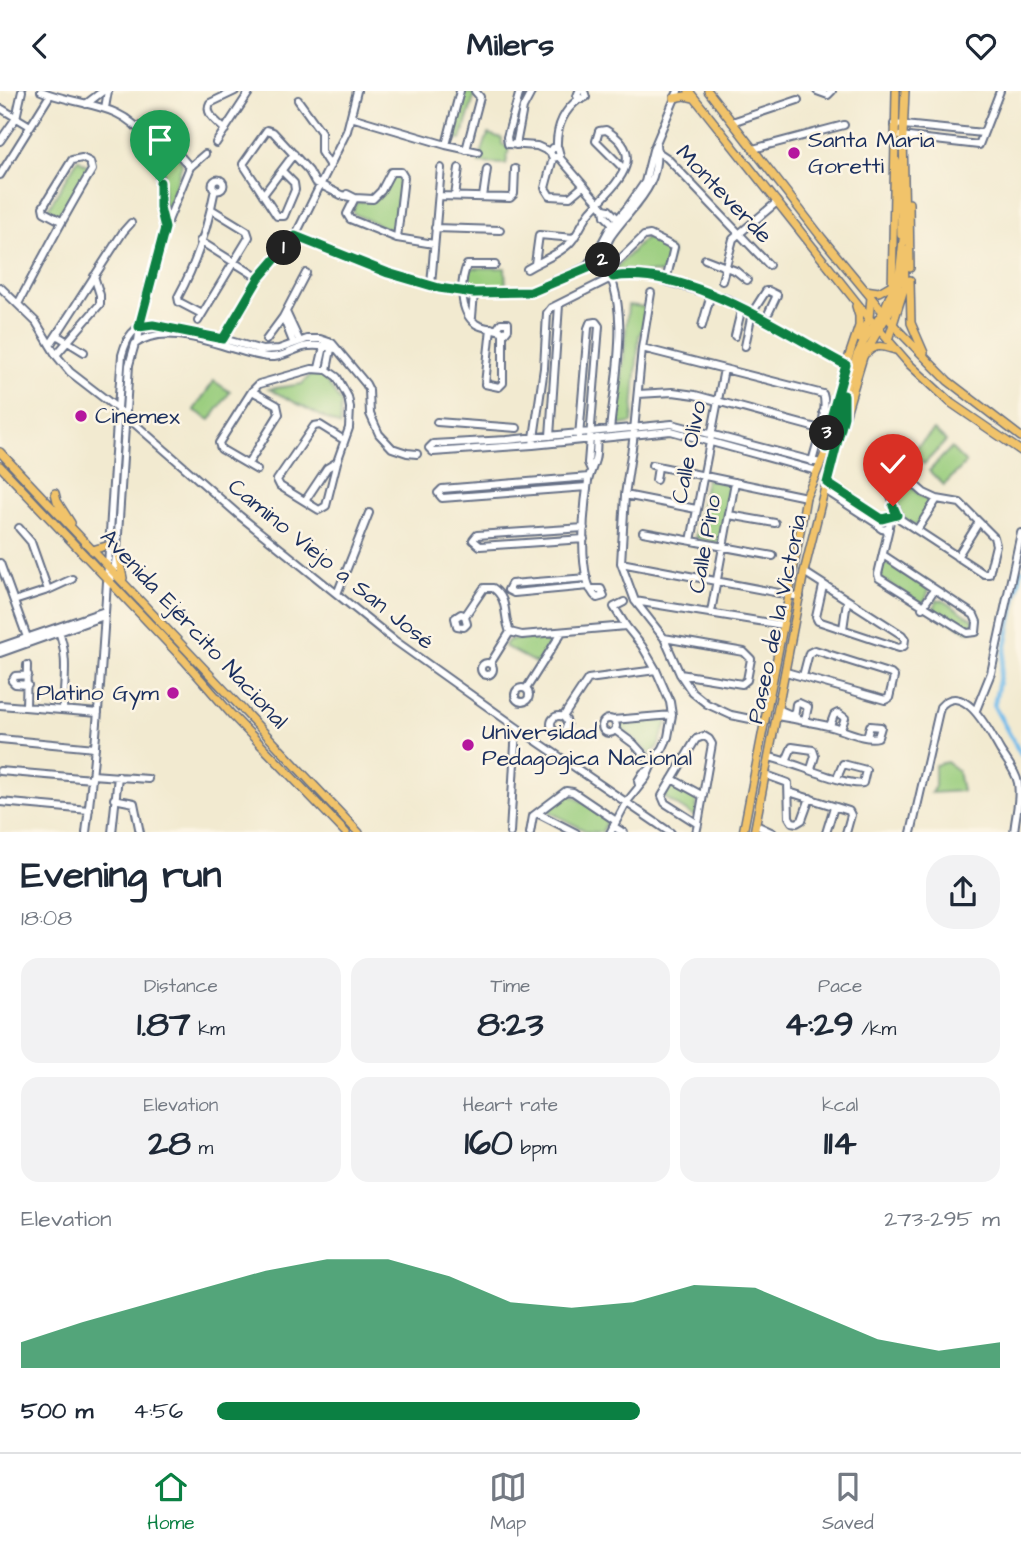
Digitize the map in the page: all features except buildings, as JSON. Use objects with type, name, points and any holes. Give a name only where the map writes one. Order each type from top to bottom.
[{"type":"main road","points":[[689,91],[897,351],[951,403],[1021,451]]},
{"type":"main road","points":[[708,91],[887,317],[948,381],[1021,437]]},
{"type":"main road","points":[[896,91],[899,136],[911,216],[911,324],[929,363]]},
{"type":"main road","points":[[899,124],[905,91]]},
{"type":"main road","points":[[676,95],[695,99]]},
{"type":"main road","points":[[888,340],[887,317],[893,284],[894,156],[899,136]]},
{"type":"main road","points":[[826,448],[844,395],[851,360],[874,324],[887,317],[902,302],[905,286],[900,226],[900,173],[894,156]]},
{"type":"main road","points":[[902,238],[905,229],[905,182]]},
{"type":"main road","points":[[768,191],[776,188],[779,183]]},
{"type":"main road","points":[[777,202],[792,199]]},
{"type":"main road","points":[[865,290],[879,292],[893,284]]},
{"type":"main road","points":[[826,448],[825,439],[860,321],[849,293]]},
{"type":"main road","points":[[871,297],[874,324]]},
{"type":"main road","name":"Paseo de la Victoria","points":[[755,829],[807,558],[844,417],[874,324]]},
{"type":"main road","points":[[863,357],[877,346],[897,351]]},
{"type":"main road","points":[[934,389],[946,388],[948,381]]},
{"type":"main road","points":[[951,403],[954,394],[962,393]]},
{"type":"main road","points":[[844,395],[844,417]]},
{"type":"main road","name":"Paseo de la Victoria","points":[[743,832],[806,496],[815,466],[826,448]]},
{"type":"main road","name":"Avenida Ejército Nacional","points":[[0,451],[359,832]]},
{"type":"main road","name":"Avenida Ejército Nacional","points":[[0,466],[346,832]]},
{"type":"main road","points":[[55,493],[71,527]]},
{"type":"main road","points":[[73,543],[97,564],[108,566]]},
{"type":"main road","points":[[92,550],[114,548],[124,582]]},
{"type":"main road","points":[[796,556],[807,558]]},
{"type":"main road","points":[[108,583],[120,584],[140,600]]},
{"type":"main road","points":[[271,753],[284,763],[292,760]]},
{"type":"main road","points":[[289,772],[312,782]]},
{"type":"street","points":[[0,141],[16,118],[22,91]]},
{"type":"street","points":[[41,91],[105,108],[138,126],[158,167],[160,207],[165,228]]},
{"type":"street","points":[[86,104],[105,91]]},
{"type":"street","points":[[105,91],[105,108]]},
{"type":"street","points":[[225,130],[208,113],[208,107],[210,103],[235,91]]},
{"type":"street","points":[[216,143],[250,91]]},
{"type":"street","points":[[221,342],[259,278],[295,236],[351,117],[357,92],[347,91]]},
{"type":"street","points":[[446,145],[460,91]]},
{"type":"street","points":[[466,150],[480,97],[475,91]]},
{"type":"street","points":[[520,91],[507,139],[509,145],[537,146],[555,154],[601,206],[606,216],[618,224]]},
{"type":"street","points":[[516,145],[523,108],[532,91]]},
{"type":"street","points":[[583,185],[570,197],[550,196],[545,188],[562,118],[579,95],[585,98],[584,91]]},
{"type":"street","points":[[817,91],[831,93]]},
{"type":"street","points":[[899,136],[979,145],[1000,91]]},
{"type":"street","points":[[0,175],[50,95]]},
{"type":"street","points":[[295,236],[372,268],[429,285],[474,293],[531,292],[583,269],[599,255],[618,224],[637,207],[650,187],[656,167],[655,148],[676,95]]},
{"type":"street","points":[[298,100],[321,132],[321,152],[330,166]]},
{"type":"street","points":[[732,122],[798,100]]},
{"type":"street","points":[[515,106],[523,108]]},
{"type":"street","points":[[2,109],[30,126]]},
{"type":"street","points":[[351,117],[478,152]]},
{"type":"street","points":[[899,124],[983,133]]},
{"type":"street","points":[[753,149],[844,125]]},
{"type":"street","points":[[138,126],[150,128],[159,134],[190,167]]},
{"type":"street","points":[[527,269],[567,246],[587,216],[601,206],[624,170],[628,152],[625,146],[620,139],[606,130],[599,131],[596,141],[624,170]]},
{"type":"street","points":[[282,171],[295,188],[284,216],[277,216],[243,164],[264,131],[273,132],[309,171],[322,181],[353,198],[367,200],[376,197],[393,171],[401,172],[404,177],[397,238]]},
{"type":"street","name":"Monteverde","points":[[655,148],[667,157],[769,265]]},
{"type":"street","points":[[86,832],[98,713],[108,566],[114,548],[130,355],[138,341],[139,327],[165,228],[190,167],[205,154]]},
{"type":"street","points":[[263,195],[294,154]]},
{"type":"street","points":[[18,303],[48,251],[61,221],[92,170],[90,163],[82,158],[72,160],[43,207],[44,212],[61,221]]},
{"type":"street","points":[[429,285],[442,168]]},
{"type":"street","points":[[455,196],[459,168]]},
{"type":"street","points":[[483,197],[487,169]]},
{"type":"street","points":[[439,196],[510,198],[514,194],[515,169]]},
{"type":"street","points":[[211,209],[247,231],[248,237],[200,317],[177,299],[191,271],[215,189]]},
{"type":"street","points":[[353,198],[347,216],[397,238],[434,244]]},
{"type":"street","points":[[722,281],[733,239],[777,202]]},
{"type":"street","points":[[50,345],[131,223]]},
{"type":"street","points":[[435,228],[500,230]]},
{"type":"street","points":[[535,264],[539,235],[574,238]]},
{"type":"street","points":[[533,445],[544,368],[547,313],[551,308],[611,273],[644,236],[650,235],[674,247],[666,281]]},
{"type":"street","points":[[200,241],[259,278]]},
{"type":"street","points":[[599,255],[611,273],[617,293],[619,318],[610,430]]},
{"type":"street","points":[[705,260],[726,266],[747,280]]},
{"type":"street","points":[[495,265],[467,265],[462,292],[472,319],[477,324],[497,330]]},
{"type":"street","points":[[266,340],[285,314],[306,273]]},
{"type":"street","points":[[611,273],[637,274],[711,294],[742,307],[846,365]]},
{"type":"street","points":[[56,355],[100,304],[94,276]]},
{"type":"street","name":"Camino Viejo a San José","points":[[0,287],[36,322],[70,372],[118,409],[240,516],[394,640],[671,832]]},
{"type":"street","points":[[745,346],[752,313],[766,291],[777,295],[769,312]]},
{"type":"street","points":[[468,305],[474,293]]},
{"type":"street","points":[[651,293],[625,495],[621,562],[635,601],[664,638],[680,674],[692,692],[707,704],[731,715],[765,722]]},
{"type":"street","points":[[702,326],[711,294]]},
{"type":"street","points":[[550,436],[559,305]]},
{"type":"street","points":[[735,337],[742,307]]},
{"type":"street","points":[[285,314],[296,341]]},
{"type":"street","points":[[579,437],[588,328],[593,322],[599,325],[594,378],[596,458],[587,488],[584,528],[589,588],[514,593],[508,590],[511,584],[587,578]]},
{"type":"street","points":[[114,548],[119,395],[125,346],[131,333],[139,327],[153,325],[270,358],[309,346],[330,345]]},
{"type":"street","points":[[497,330],[503,383],[499,387],[487,386],[485,382],[497,330]]},
{"type":"street","points":[[138,341],[160,334],[269,351],[313,338],[344,355],[366,384],[369,390],[370,414],[379,434],[392,448],[417,454]]},
{"type":"street","points":[[58,335],[84,352]]},
{"type":"street","points":[[319,368],[330,345]]},
{"type":"street","points":[[327,370],[330,345]]},
{"type":"street","points":[[642,348],[823,394],[825,398],[815,466]]},
{"type":"street","points":[[257,470],[221,449],[219,443],[252,391],[264,382],[319,368],[327,370],[337,377],[348,397],[350,408],[349,428],[326,506],[319,510],[280,486],[277,480],[314,426],[320,425],[344,440]]},
{"type":"street","points":[[544,368],[555,369]]},
{"type":"street","name":"Calle Olivo","points":[[691,541],[724,369]]},
{"type":"street","points":[[584,377],[594,378]]},
{"type":"street","points":[[248,464],[279,414],[277,405],[252,391]]},
{"type":"street","points":[[638,394],[680,393],[820,429]]},
{"type":"street","points":[[106,400],[119,395]]},
{"type":"street","points":[[823,412],[835,408]]},
{"type":"street","points":[[437,422],[511,428],[512,442]]},
{"type":"street","points":[[429,448],[433,444],[476,445],[534,437],[594,436],[672,424],[750,443],[815,466]]},
{"type":"street","points":[[594,436],[610,430],[671,431],[748,453],[815,466]]},
{"type":"street","points":[[512,442],[533,445],[579,437]]},
{"type":"street","points":[[748,453],[750,443]]},
{"type":"street","points":[[305,502],[327,468],[337,462]]},
{"type":"street","points":[[656,480],[655,466],[806,496]]},
{"type":"street","points":[[898,473],[903,474],[919,491],[937,499],[960,503],[996,541],[988,575],[899,517],[891,496],[894,476],[898,473]]},
{"type":"street","points":[[587,488],[442,498],[438,493],[442,489],[536,482],[590,474]]},
{"type":"street","points":[[536,482],[537,492]]},
{"type":"street","name":"Calle Pino","points":[[711,612],[735,482]]},
{"type":"street","points":[[488,486],[489,496]]},
{"type":"street","points":[[826,487],[885,524]]},
{"type":"street","points":[[625,495],[696,509]]},
{"type":"street","points":[[917,530],[937,499]]},
{"type":"street","points":[[337,594],[369,513]]},
{"type":"street","points":[[729,515],[775,523]]},
{"type":"street","points":[[885,524],[899,517]]},
{"type":"street","points":[[957,557],[979,521]]},
{"type":"street","points":[[883,555],[974,615],[977,619],[977,631],[967,633],[922,608],[879,578],[885,524]]},
{"type":"street","points":[[19,528],[31,543],[48,590]]},
{"type":"street","points":[[584,528],[477,535],[473,540],[480,546],[584,539]]},
{"type":"street","points":[[526,532],[527,542]]},
{"type":"street","points":[[643,532],[773,556]]},
{"type":"street","points":[[976,709],[991,673],[1021,533]]},
{"type":"street","points":[[621,562],[800,597]]},
{"type":"street","points":[[0,563],[28,640]]},
{"type":"street","points":[[804,572],[902,635],[905,639],[904,646],[899,648],[817,619],[822,586]]},
{"type":"street","points":[[14,601],[72,579]]},
{"type":"street","points":[[546,582],[548,591]]},
{"type":"street","points":[[465,616],[484,589],[493,588],[503,598],[510,632]]},
{"type":"street","points":[[922,608],[934,590]]},
{"type":"street","points":[[613,826],[639,786],[638,781],[668,737],[672,715],[670,702],[656,670],[614,607],[624,601]]},
{"type":"street","points":[[635,601],[783,625]]},
{"type":"street","points":[[843,629],[847,601]]},
{"type":"street","points":[[0,650],[105,614]]},
{"type":"street","points":[[510,632],[522,635],[626,627]]},
{"type":"street","points":[[58,630],[65,655],[63,710]]},
{"type":"street","points":[[490,664],[510,632]]},
{"type":"street","points":[[526,689],[562,632]]},
{"type":"street","points":[[664,638],[748,653],[751,659],[747,680],[739,684],[680,674]]},
{"type":"street","points":[[786,672],[885,699],[889,698],[894,677],[815,650],[809,653],[803,676]]},
{"type":"street","points":[[26,707],[27,665]]},
{"type":"street","points":[[563,717],[589,679],[656,670]]},
{"type":"street","points":[[27,685],[15,684],[12,681],[15,676],[28,675]]},
{"type":"street","points":[[912,832],[940,707],[950,700],[957,700],[976,709],[1018,780],[1014,832]]},
{"type":"street","points":[[0,705],[98,713]]},
{"type":"street","points":[[778,712],[870,738]]},
{"type":"street","points":[[830,726],[835,714],[844,715],[841,729]]},
{"type":"street","points":[[615,730],[606,733],[601,727],[604,720],[672,715]]},
{"type":"street","points":[[613,720],[615,730]]},
{"type":"street","points":[[510,832],[516,727]]},
{"type":"street","points":[[615,730],[634,744],[650,767]]},
{"type":"street","points":[[694,832],[697,822],[703,796],[712,744],[707,737],[702,736],[696,739],[662,799],[697,822]]},
{"type":"street","points":[[0,739],[95,748]]},
{"type":"street","points":[[786,761],[790,748],[794,746],[813,750],[815,756],[811,769]]},
{"type":"street","points":[[769,757],[836,778],[860,784],[863,783],[866,770],[843,764],[836,778]]},
{"type":"street","points":[[0,771],[148,779]]},
{"type":"street","points":[[766,775],[788,783],[789,817],[792,822],[802,820],[810,798]]},
{"type":"street","points":[[112,832],[116,776]]},
{"type":"street","points":[[672,779],[703,796]]},
{"type":"street","points":[[530,832],[531,818],[564,792],[573,792],[624,832]]},
{"type":"street","points":[[789,792],[851,813],[846,832]]},
{"type":"street","points":[[115,800],[134,803],[140,832]]},
{"type":"street","points":[[0,802],[89,810]]},
{"type":"street","points":[[826,832],[834,807]]},
{"type":"street","points":[[537,813],[576,832]]},
{"type":"street","points":[[755,829],[773,832]]},
{"type":"green space","points":[[461,91],[475,94],[461,140],[449,139]]},
{"type":"green space","points":[[151,133],[180,159],[182,164],[169,207],[164,204],[163,164],[149,136]]},
{"type":"green space","points":[[488,134],[502,138],[502,144],[509,148],[506,164],[478,163]]},
{"type":"green space","points":[[78,159],[91,169],[61,217],[48,209]]},
{"type":"green space","points":[[395,172],[401,176],[393,231],[354,214],[353,209],[357,202],[372,201],[381,196]]},
{"type":"green space","points":[[646,237],[670,249],[672,253],[665,273],[618,272],[616,268]]},
{"type":"green space","points":[[467,268],[505,268],[506,289],[465,286]]},
{"type":"green space","points":[[628,305],[645,307],[644,325],[639,336],[632,423],[621,425],[618,422]]},
{"type":"green space","points":[[311,374],[323,376],[341,403],[340,426],[269,389],[302,384]]},
{"type":"green space","points":[[214,381],[230,392],[210,420],[194,410]]},
{"type":"green space","points":[[934,430],[946,441],[924,464],[912,452]]},
{"type":"green space","points":[[951,448],[966,463],[944,485],[929,471]]},
{"type":"green space","points":[[706,479],[731,484],[720,543],[695,538]]},
{"type":"green space","points":[[897,480],[903,480],[927,498],[929,505],[917,525],[905,520],[898,508],[895,494]]},
{"type":"green space","points":[[888,563],[929,590],[925,601],[921,603],[880,578],[883,565]]},
{"type":"green space","points":[[936,600],[942,600],[974,620],[972,631],[968,632],[934,611]]},
{"type":"green space","points":[[546,637],[552,640],[537,664],[504,646],[509,640]]},
{"type":"green space","points":[[662,719],[667,723],[658,746],[651,755],[630,735],[618,728],[619,722]]},
{"type":"green space","points":[[947,762],[958,771],[962,791],[931,793],[935,786],[935,765]]},
{"type":"green space","points":[[672,785],[697,800],[696,817],[664,797]]},
{"type":"green space","points":[[567,793],[609,817],[602,832],[588,832],[548,811]]},
{"type":"waterway","points":[[1021,570],[994,706],[1021,755]]},
{"type":"place","name":"Santa Maria Goretti","points":[[794,153]]},
{"type":"place","name":"Cinemex","points":[[81,416]]},
{"type":"place","name":"Platino Gym","points":[[173,693]]},
{"type":"place","name":"Universidad Pedagogica Nacional","points":[[468,745]]},
{"type":"route","points":[[160,182],[160,207],[165,228],[139,327],[153,325],[223,339],[259,278],[295,236],[372,268],[439,288],[474,293],[531,292],[595,265],[602,258],[613,277],[646,275],[727,299],[846,365],[825,439],[826,448],[844,395],[844,417],[827,483],[882,519],[897,515],[893,506]]}]
